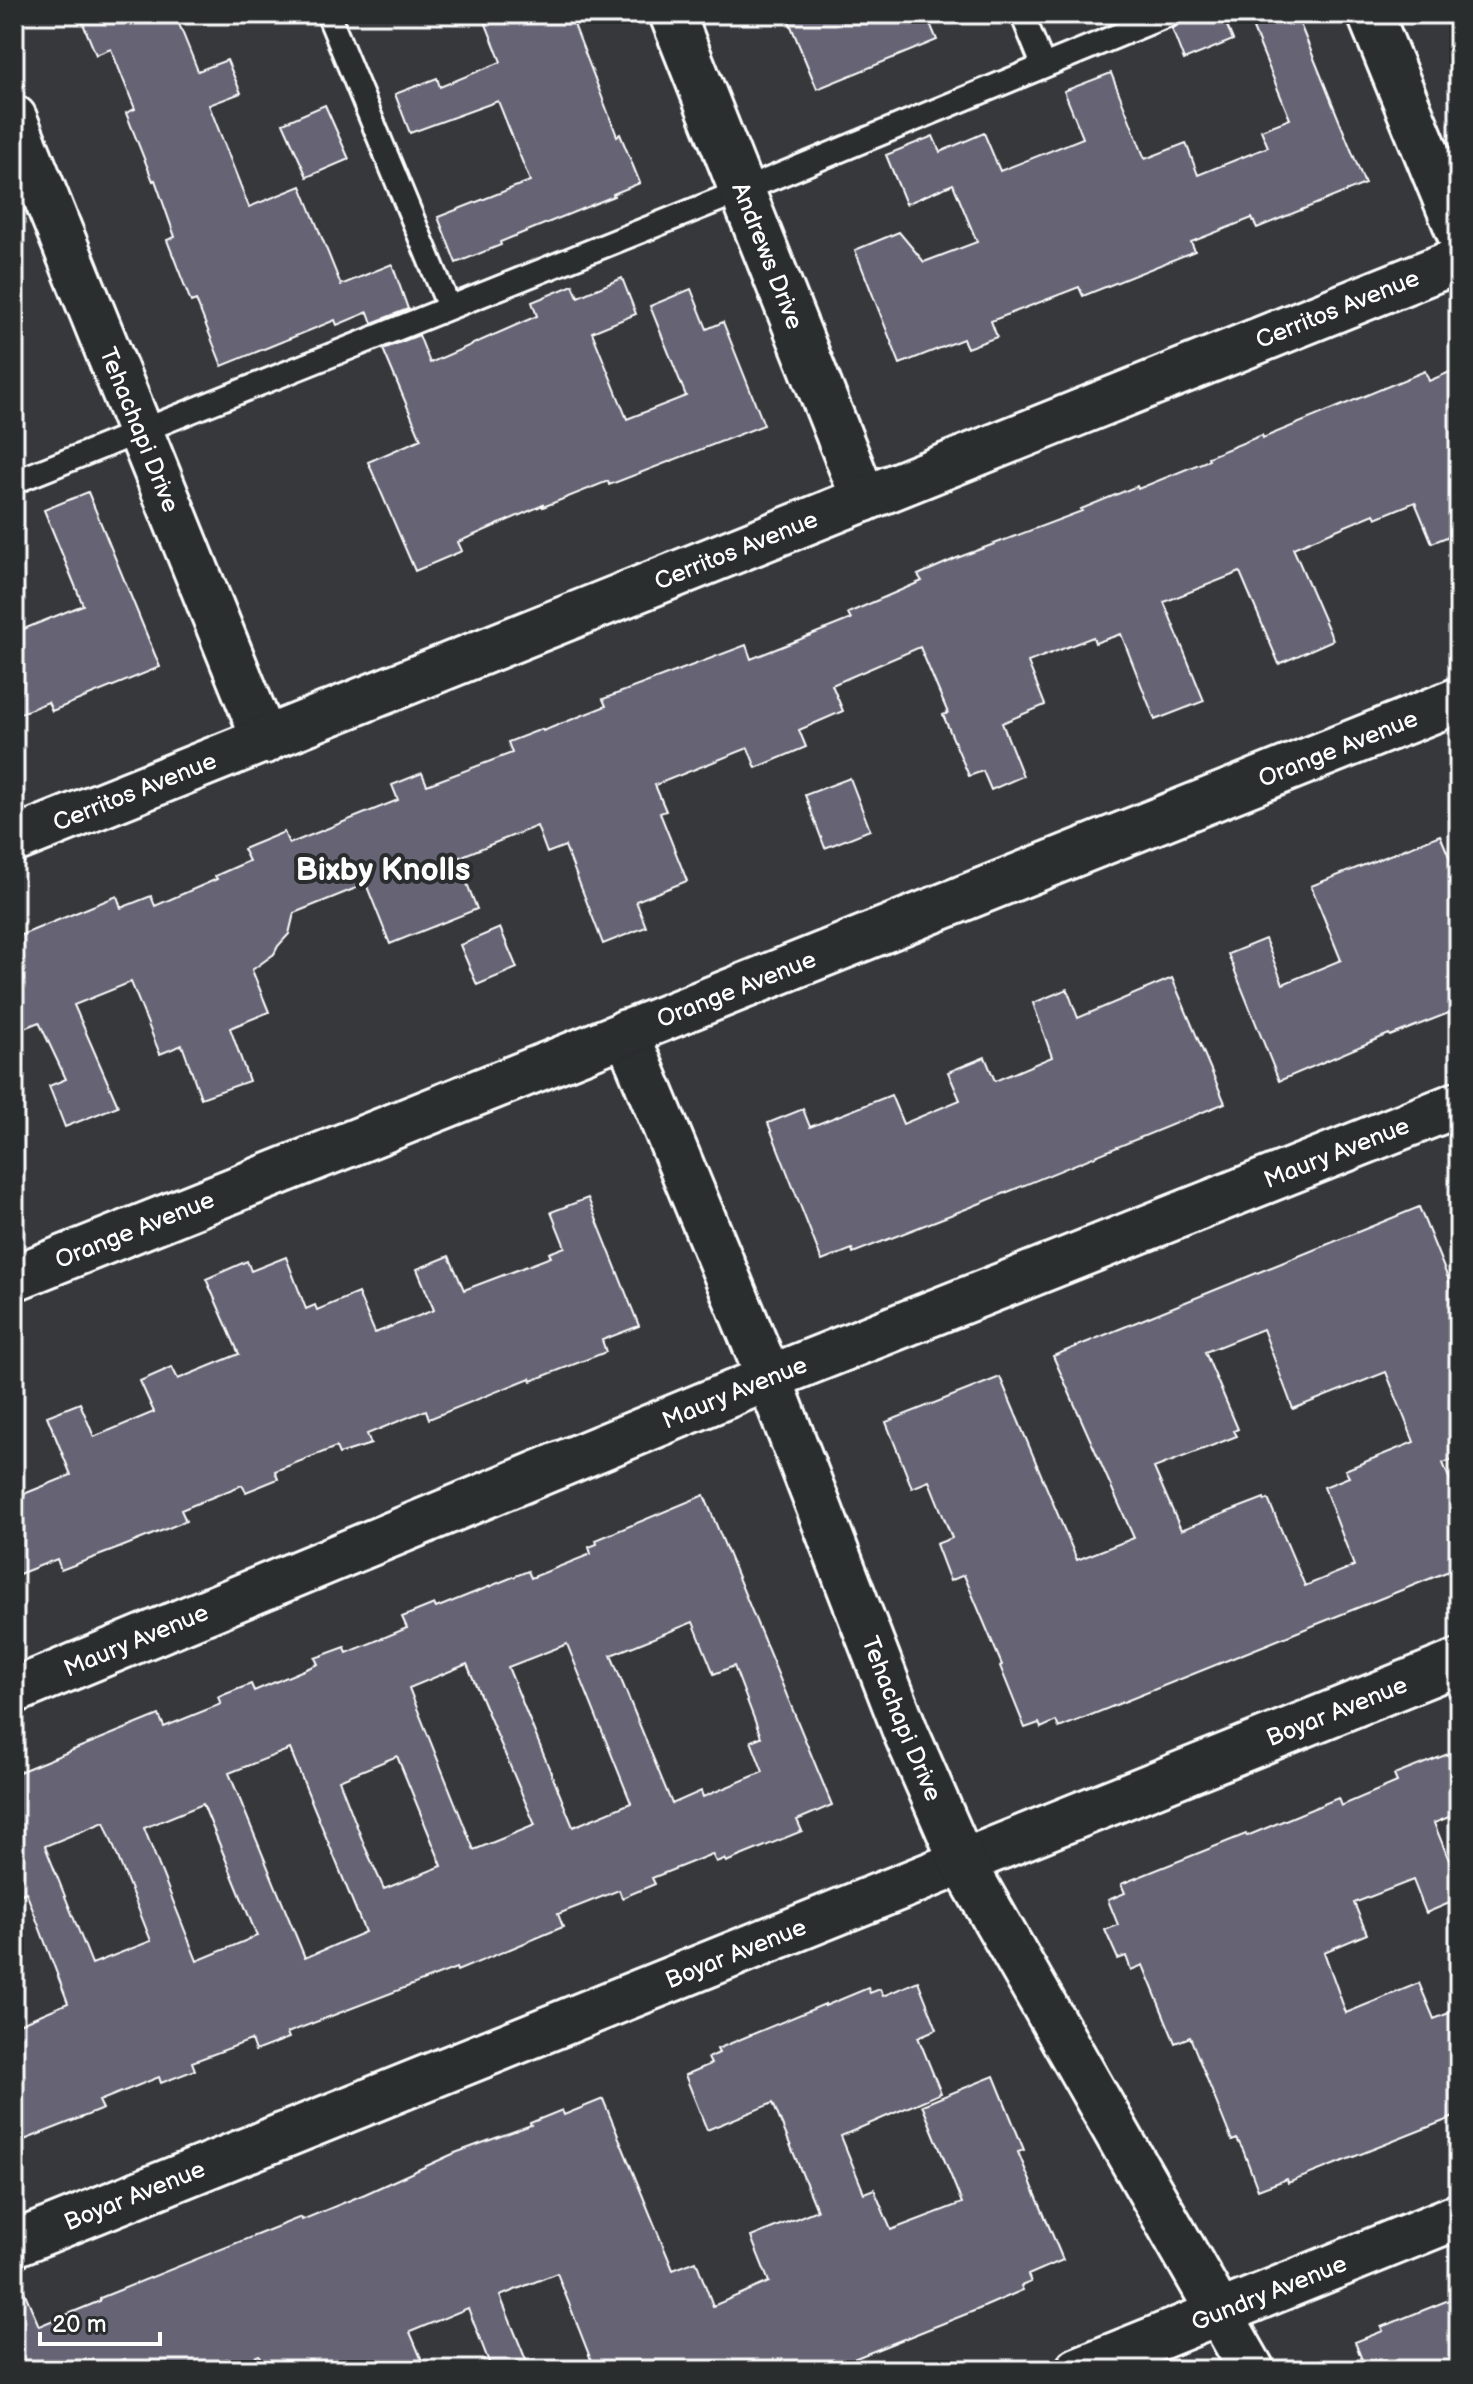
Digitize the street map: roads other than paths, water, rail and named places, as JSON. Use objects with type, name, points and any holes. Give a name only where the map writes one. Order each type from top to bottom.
[{"type":"street","name":"Andrews Drive","points":[[672,14],[864,499]]},
{"type":"street","points":[[1370,14],[1459,232]]},
{"type":"street","name":"Tehachapi Drive","points":[[14,118],[265,741]]},
{"type":"street","name":"Cerritos Avenue","points":[[14,840],[1459,260]]},
{"type":"street","name":"Orange Avenue","points":[[14,1278],[1459,700]]},
{"type":"street","name":"Tehachapi Drive","points":[[626,1032],[769,1378],[906,1733],[962,1861],[1252,2370]]},
{"type":"street","name":"Maury Avenue","points":[[14,1691],[769,1378],[1459,1104]]},
{"type":"street","name":"Boyar Avenue","points":[[14,2244],[1459,1662]]},
{"type":"street","name":"Gundry Avenue","points":[[1078,2370],[1459,2216]]},
{"type":"lane","points":[[328,14],[449,307]]},
{"type":"lane","points":[[1022,14],[1043,65]]},
{"type":"lane","points":[[14,482],[741,191],[1170,14]]},
{"type":"district","name":"Bixby Knolls","points":[[383,869]]}]
